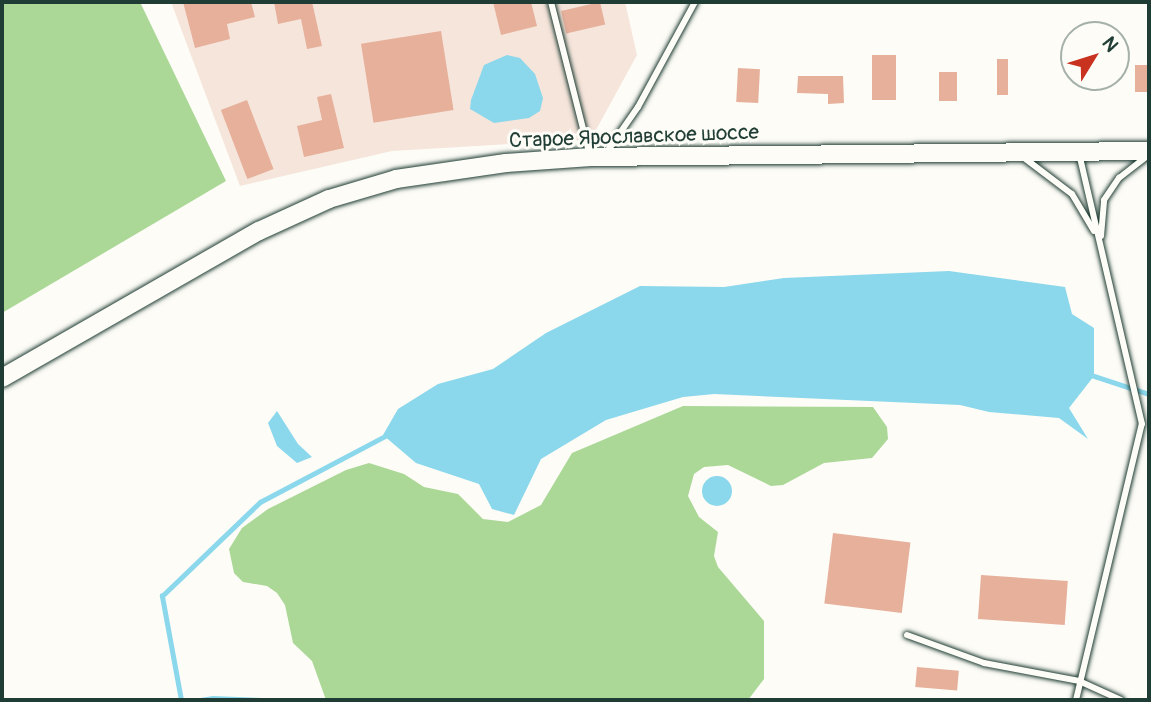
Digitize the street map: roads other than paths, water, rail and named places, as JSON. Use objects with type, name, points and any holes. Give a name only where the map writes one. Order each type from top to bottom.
[{"type":"main road","name":"Старое Ярославское шоссе","points":[[2,378],[259,231],[329,199],[430,173],[596,157],[1149,154]]},
{"type":"lane","points":[[551,2],[596,157]]},
{"type":"lane","points":[[596,157],[638,107],[695,2]]},
{"type":"lane","points":[[1076,700],[1142,424],[1079,153]]},
{"type":"lane","points":[[1016,154],[1045,170],[1072,194],[1100,245]]},
{"type":"lane","points":[[1100,245],[1104,200],[1119,178],[1149,154]]},
{"type":"lane","points":[[1142,424],[1149,429]]},
{"type":"lane","points":[[908,635],[984,663],[1079,681],[1121,700]]},
{"type":"water","points":[[507,55],[520,58],[535,74],[543,98],[540,111],[529,118],[494,123],[470,109],[471,100],[484,65]]},
{"type":"water","points":[[949,271],[1065,287],[1072,314],[1094,328],[1094,376],[1069,408],[1088,439],[1059,418],[989,412],[960,405],[714,394],[683,397],[606,420],[541,459],[514,515],[492,509],[479,484],[416,463],[383,435],[398,409],[438,384],[493,369],[546,333],[640,286],[724,287],[784,278]]},
{"type":"water","points":[[277,411],[298,444],[312,457],[297,463],[277,446],[268,423]]},
{"type":"water","points":[[717,476],[723,477],[731,485],[731,497],[723,505],[717,506],[711,505],[703,497],[702,491],[703,485],[711,477]]},
{"type":"water","points":[[213,696],[263,698],[264,700],[188,700]]},
{"type":"waterway","points":[[1091,375],[1149,394]]},
{"type":"waterway","points":[[181,700],[162,596],[260,502],[389,434]]}]
